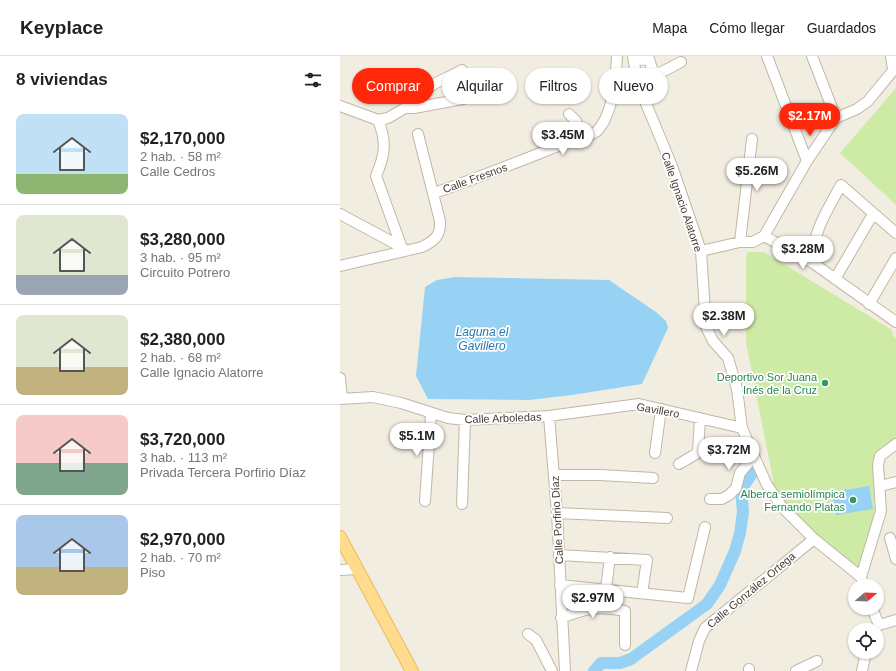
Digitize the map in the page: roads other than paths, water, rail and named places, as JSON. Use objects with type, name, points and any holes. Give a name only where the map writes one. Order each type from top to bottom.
[{"type":"main road","points":[[340,537],[412,671]]},
{"type":"street","name":"Calle Fresnos","points":[[434,193],[498,171],[582,137],[596,133],[605,117],[615,87],[617,56]]},
{"type":"street","points":[[768,56],[807,161]]},
{"type":"street","points":[[812,56],[836,118]]},
{"type":"street","points":[[701,251],[740,242],[753,242],[764,236],[807,161],[836,118],[857,109],[868,101],[895,68],[891,56]]},
{"type":"street","points":[[633,58],[648,59],[653,72],[660,73],[681,62]]},
{"type":"street","name":"Calle Ignacio Alatorre","points":[[633,58],[637,82],[672,166],[701,251],[706,327],[714,341],[728,358],[737,389],[742,428],[754,456],[767,485],[782,507],[814,539],[859,579]]},
{"type":"street","points":[[340,106],[378,120],[388,118],[405,108],[434,84],[442,80]]},
{"type":"street","points":[[405,108],[414,108],[442,103]]},
{"type":"street","points":[[570,114],[576,121],[582,137]]},
{"type":"street","points":[[378,120],[385,137],[382,163],[376,176],[403,251]]},
{"type":"street","name":"Calle Fresnos","points":[[340,266],[422,247],[433,242],[438,236],[440,221],[418,134]]},
{"type":"street","points":[[740,242],[752,139]]},
{"type":"street","points":[[813,263],[812,251],[820,225],[841,185],[896,233]]},
{"type":"street","points":[[340,214],[394,243],[403,251]]},
{"type":"street","points":[[835,279],[873,214]]},
{"type":"street","points":[[764,236],[813,263],[896,322]]},
{"type":"street","points":[[869,304],[896,258]]},
{"type":"street","points":[[340,378],[341,399]]},
{"type":"street","name":"Calle Arboledas","points":[[341,399],[373,397],[401,403],[431,414],[464,420],[549,416]]},
{"type":"street","name":"Gavillero","points":[[549,416],[639,404],[742,428]]},
{"type":"street","points":[[655,453],[661,409]]},
{"type":"street","points":[[425,501],[431,414]]},
{"type":"street","name":"Calle Porfirio Díaz","points":[[549,416],[557,513],[561,618],[565,671]]},
{"type":"street","points":[[679,464],[696,454],[698,451],[700,418]]},
{"type":"street","points":[[462,504],[464,420]]},
{"type":"street","points":[[863,579],[881,511],[878,465],[880,456],[896,444]]},
{"type":"street","points":[[710,499],[722,499],[732,492],[736,488],[740,473],[754,456]]},
{"type":"street","points":[[554,475],[600,475],[653,478]]},
{"type":"street","points":[[880,486],[896,482]]},
{"type":"street","points":[[557,513],[667,518]]},
{"type":"street","points":[[560,585],[688,598],[704,527]]},
{"type":"street","points":[[890,538],[896,559]]},
{"type":"street","name":"Calle González Ortega","points":[[691,671],[699,641],[705,628],[814,539]]},
{"type":"street","points":[[559,555],[647,560],[643,587]]},
{"type":"street","points":[[606,590],[610,557]]},
{"type":"street","points":[[340,570],[357,569]]},
{"type":"street","points":[[561,618],[586,609],[607,607],[625,611],[625,645]]},
{"type":"street","points":[[884,624],[896,620]]},
{"type":"street","points":[[528,634],[536,640],[552,671]]},
{"type":"street","points":[[862,671],[865,659]]},
{"type":"street","points":[[796,671],[817,661]]},
{"type":"water","name":"Laguna el Gavillero","points":[[455,277],[609,280],[656,312],[666,321],[668,328],[642,384],[529,400],[428,399],[416,376],[425,287],[437,280]]},
{"type":"water","name":"Alberca semiolímpica Fernando Platas","points":[[869,486],[873,509],[836,515],[832,492]]},
{"type":"waterway","points":[[594,671],[601,663],[620,663],[631,659],[707,604],[720,585],[735,551],[740,533],[743,512],[741,490],[753,472]]},
{"type":"place","name":"Deportivo Sor Juana Inés de la Cruz","points":[[825,383]]},
{"type":"place","name":"Alberca semiolímpica Fernando Platas","points":[[853,500]]}]
